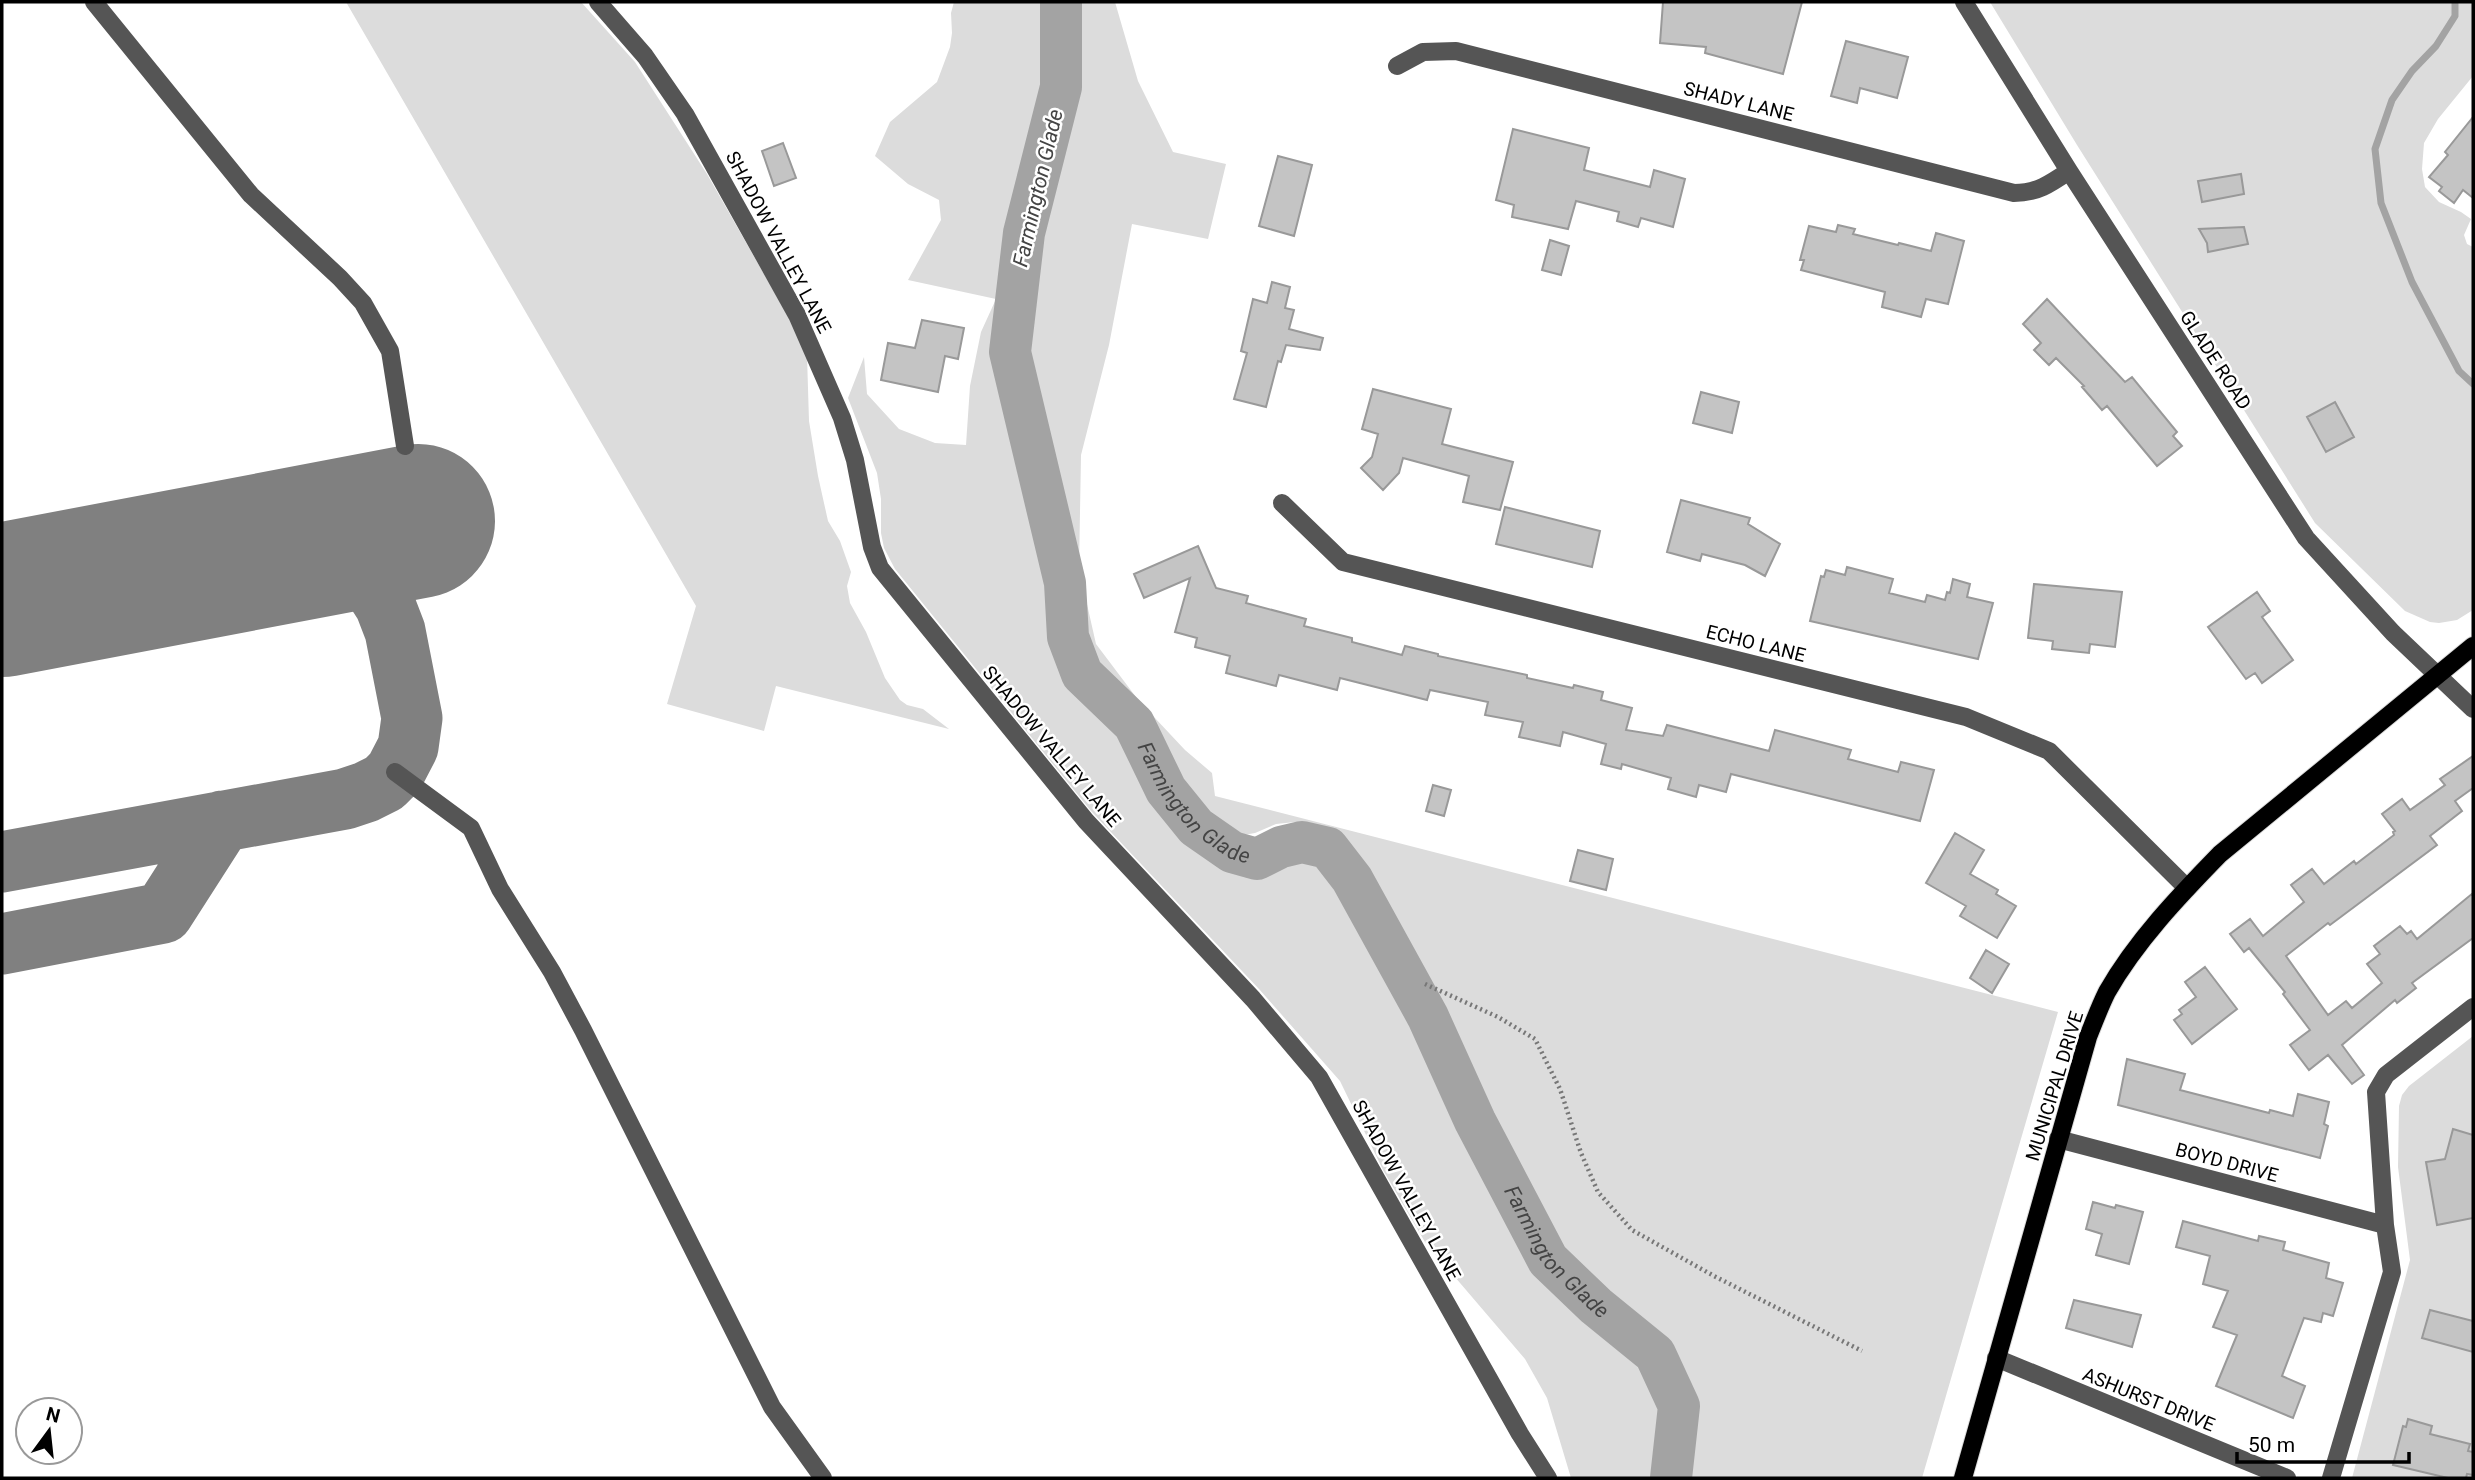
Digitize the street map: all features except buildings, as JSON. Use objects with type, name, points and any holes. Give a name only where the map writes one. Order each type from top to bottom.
[{"type":"main road","name":"MUNICIPAL DRIVE","points":[[1963,1478],[2088,1037],[2107,992],[2144,939],[2220,854],[2473,646]]},
{"type":"street","points":[[93,2],[251,195],[363,303],[390,351],[405,446]]},
{"type":"street","name":"SHADOW VALLEY LANE","points":[[598,2],[645,56],[685,114],[797,315],[842,418],[860,479],[872,547],[880,568],[1086,821],[1253,999],[1319,1077],[1520,1434],[1548,1478]]},
{"type":"street","name":"GLADE ROAD","points":[[1964,2],[2069,171],[2306,538],[2383,624],[2473,709]]},
{"type":"street","name":"SHADY LANE","points":[[1397,66],[1423,52],[1457,51],[2014,193],[2030,193],[2044,188],[2069,171]]},
{"type":"street","name":"ECHO LANE","points":[[1282,503],[1343,562],[1966,717],[2049,751],[2188,888]]},
{"type":"street","points":[[395,772],[471,828],[500,888],[552,972],[583,1030],[772,1407],[823,1478]]},
{"type":"street","points":[[2331,1478],[2392,1272],[2385,1225],[2376,1092],[2386,1075],[2473,1007]]},
{"type":"street","name":"BOYD DRIVE","points":[[2058,1139],[2385,1225]]},
{"type":"street","name":"ASHURST DRIVE","points":[[1996,1358],[2287,1478]]},
{"type":"path","points":[[1425,984],[1498,1017],[1535,1040],[1560,1089],[1581,1153],[1598,1192],[1632,1230],[1738,1289],[1862,1351]]},
{"type":"shaded area","points":[[346,2],[581,2],[635,62],[707,174],[789,318],[807,356],[809,421],[828,521],[840,541],[851,572],[847,586],[850,603],[866,632],[885,678],[900,700],[907,705],[923,709],[949,729],[776,686],[764,731],[667,704],[696,606]]},
{"type":"shaded area","points":[[954,2],[1057,4],[1056,86],[1021,232],[1006,354],[1060,580],[1065,642],[1078,676],[1127,723],[1148,761],[1162,798],[1209,851],[1242,870],[1280,869],[1297,862],[1311,863],[1328,871],[1393,980],[1429,1033],[1534,1255],[1633,1346],[1664,1388],[1672,1416],[1664,1478],[1571,1478],[1547,1398],[1525,1359],[1425,1242],[1383,1170],[1340,1081],[1259,989],[1091,811],[895,569],[884,548],[877,473],[848,398],[864,357],[867,394],[899,429],[935,443],[966,445],[970,386],[981,332],[996,299],[908,280],[941,220],[939,200],[908,184],[875,156],[890,122],[937,82],[950,47]]},
{"type":"shaded area","points":[[1068,2],[1115,2],[1138,81],[1173,152],[1226,164],[1208,239],[1132,224],[1109,345],[1081,455],[1079,569],[1096,644],[1139,701],[1185,750],[1212,773],[1215,796],[2058,1012],[1922,1478],[1679,1478],[1687,1431],[1688,1405],[1679,1379],[1652,1342],[1552,1254],[1453,1059],[1415,970],[1364,875],[1338,843],[1319,828],[1295,822],[1276,824],[1255,833],[1238,836],[1225,833],[1209,823],[1189,807],[1183,788],[1158,750],[1131,715],[1090,673],[1079,654],[1072,637],[1067,576],[1017,349],[1018,308],[1027,233],[1066,86]]},
{"type":"shaded area","points":[[1990,2],[2473,2],[2473,76],[2438,119],[2424,143],[2422,169],[2425,187],[2439,202],[2471,219],[2464,235],[2467,244],[2473,247],[2473,610],[2457,620],[2439,623],[2405,611],[2315,523]]},
{"type":"shaded area","points":[[2473,1036],[2473,1478],[2352,1478],[2410,1260],[2398,1167],[2399,1106],[2402,1095],[2409,1086]]},
{"type":"waterway","name":"Farmington Glade","points":[[1061,2],[1061,87],[1024,233],[1010,352],[1065,583],[1068,637],[1082,674],[1134,724],[1166,790],[1196,827],[1232,852],[1257,859],[1281,847],[1302,842],[1328,848],[1352,879],[1428,1017],[1475,1121],[1548,1260],[1596,1306],[1655,1354],[1679,1406],[1671,1478]]},
{"type":"waterway","points":[[2455,2],[2455,16],[2436,46],[2412,71],[2392,100],[2375,149],[2381,203],[2412,282],[2459,371],[2473,384]]},
{"type":"taxiway","points":[[2,862],[345,799],[384,783],[395,772],[408,747],[412,718],[395,631],[385,605],[362,569],[335,554],[298,545]]},
{"type":"taxiway","points":[[2,944],[163,913],[222,821]]},
{"type":"runway","points":[[2,600],[418,521]]}]
